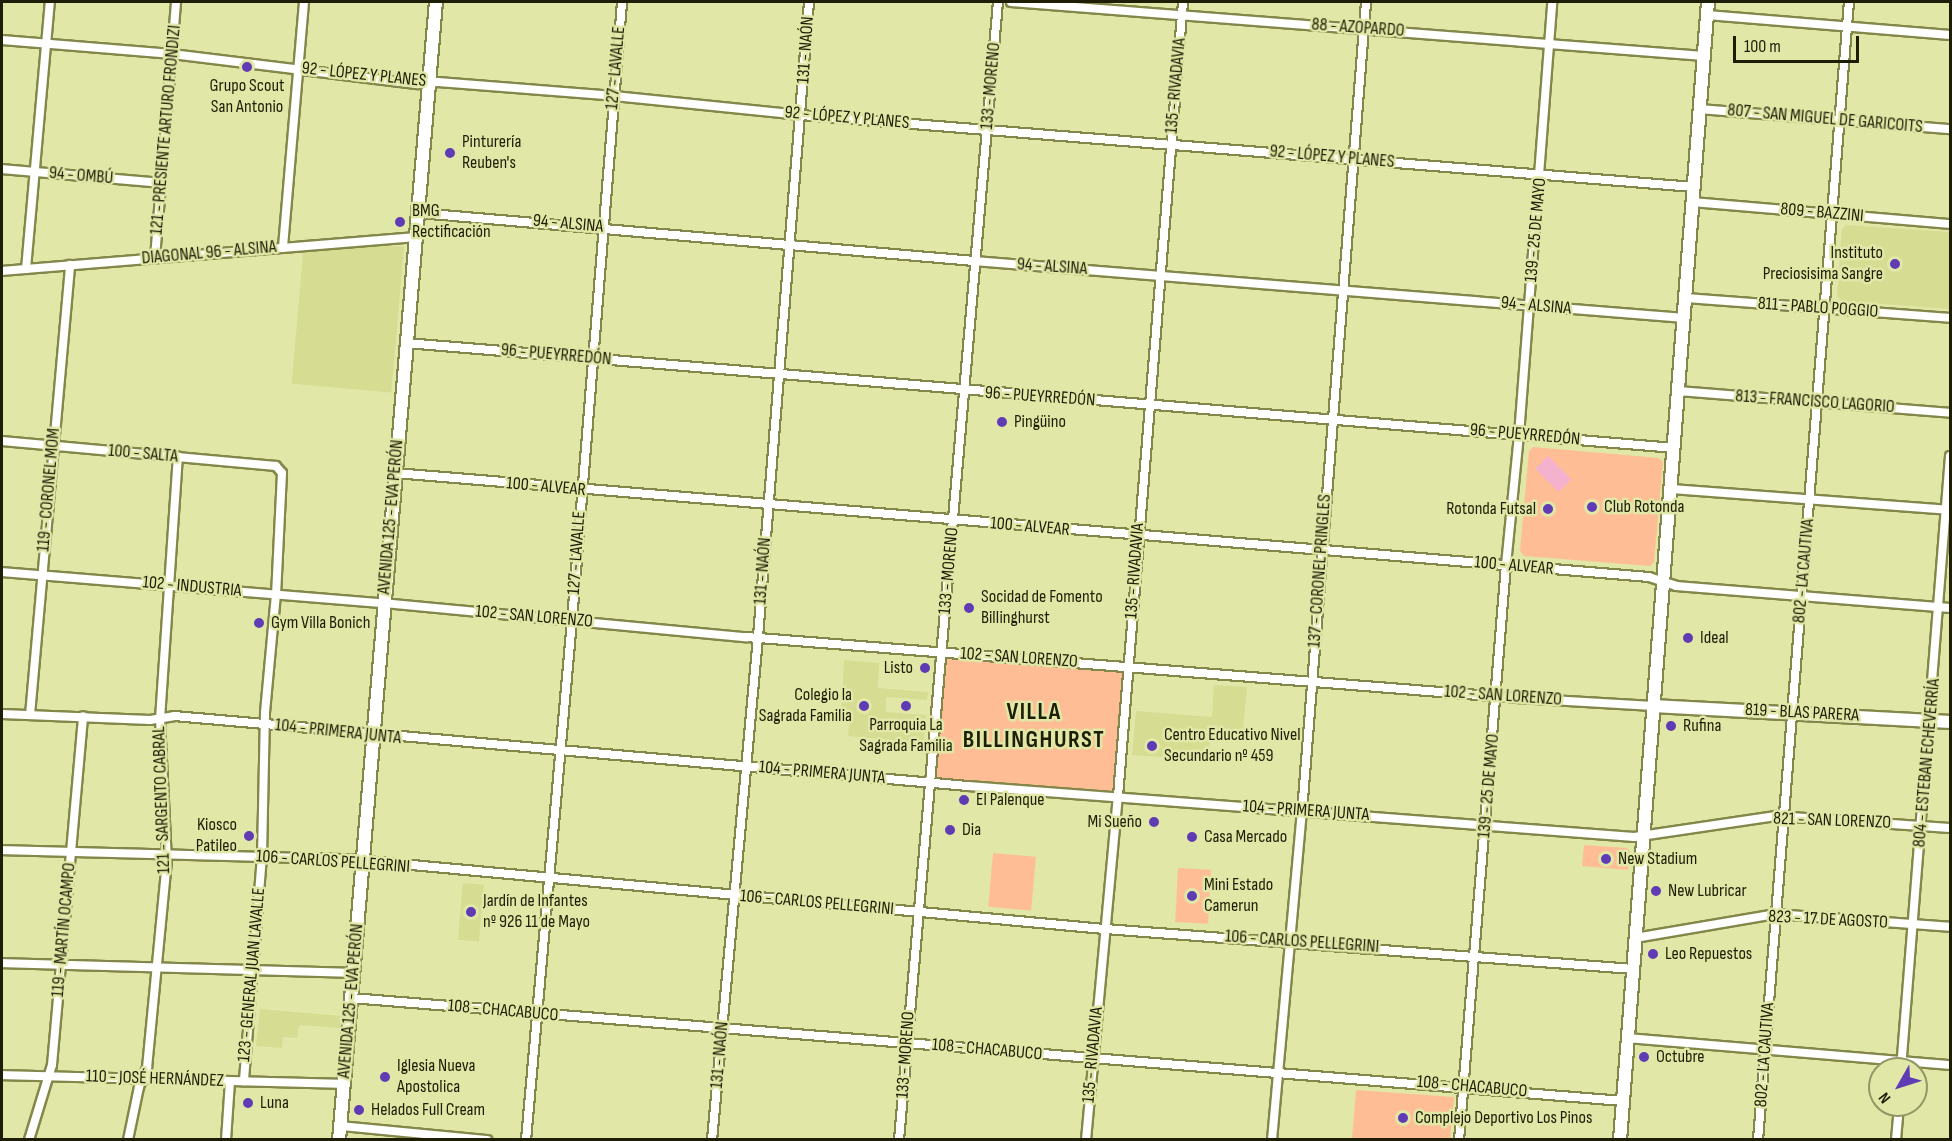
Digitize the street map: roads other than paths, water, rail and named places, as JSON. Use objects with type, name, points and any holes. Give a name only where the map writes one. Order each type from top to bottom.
[{"type":"main road","name":"AVENIDA 125 - EVA PERÓN","points":[[339,1140],[436,2]]},
{"type":"main road","points":[[1620,1140],[1708,2]]},
{"type":"main road","name":"819 - BLAS PARERA","points":[[1654,706],[1950,722]]},
{"type":"street","points":[[26,268],[50,2]]},
{"type":"street","name":"121 - PRESIENTE ARTURO FRONDIZI","points":[[155,258],[176,2]]},
{"type":"street","points":[[283,247],[304,2]]},
{"type":"street","name":"127 - LAVALLE","points":[[526,1140],[572,620],[622,2]]},
{"type":"street","name":"131 - NAÓN","points":[[712,1140],[758,637],[777,374],[809,2]]},
{"type":"street","name":"133 - MORENO","points":[[899,1140],[917,912],[943,652],[974,261],[998,2]]},
{"type":"street","name":"88 - AZOPARDO","points":[[1011,2],[1090,4],[1182,15],[1704,56]]},
{"type":"street","name":"135 - RIVADAVIA","points":[[1086,1140],[1118,796],[1183,2]]},
{"type":"street","name":"137 - CORONEL PRINGLES","points":[[1272,1140],[1302,812],[1366,2]]},
{"type":"street","name":"139 - 25 DE MAYO","points":[[1459,1140],[1506,566],[1520,435],[1552,2]]},
{"type":"street","name":"802 - LA CAUTIVA","points":[[1758,1140],[1849,2]]},
{"type":"street","points":[[1707,15],[1950,35]]},
{"type":"street","name":"92 - LÓPEZ Y PLANES","points":[[2,40],[172,54],[398,82],[614,96],[801,115],[1694,187]]},
{"type":"street","name":"807 - SAN MIGUEL DE GARICOITS","points":[[1700,109],[1950,129]]},
{"type":"street","name":"94 - OMBÚ","points":[[2,169],[161,183]]},
{"type":"street","name":"809 - BAZZINI","points":[[1693,202],[1950,224]]},
{"type":"street","name":"94 - ALSINA","points":[[419,213],[974,261],[1685,318]]},
{"type":"street","name":"DIAGONAL 96 - ALSINA","points":[[2,271],[416,237]]},
{"type":"street","name":"119 - CORONEL MOM","points":[[30,715],[70,265]]},
{"type":"street","name":"811 - PABLO POGGIO","points":[[1686,297],[1950,318]]},
{"type":"street","name":"96 - PUEYRREDÓN","points":[[406,343],[1674,448]]},
{"type":"street","name":"813 - FRANCISCO LAGORIO","points":[[1679,391],[1950,413]]},
{"type":"street","name":"100 - SALTA","points":[[2,441],[276,466],[282,472]]},
{"type":"street","name":"804 - ESTEBAN ECHEVERRÍA","points":[[1902,1057],[1948,510],[1950,456]]},
{"type":"street","name":"121 - SARGENTO CABRAL","points":[[128,1140],[147,1068],[167,854],[160,719],[178,457]]},
{"type":"street","name":"123 - GENERAL JUAN LAVALLE","points":[[243,1082],[262,856],[264,725],[276,594],[282,472]]},
{"type":"street","name":"100 - ALVEAR","points":[[395,473],[1138,537],[1649,577],[1676,586],[1950,608]]},
{"type":"street","points":[[1672,489],[1948,510]]},
{"type":"street","name":"102 - INDUSTRIA","points":[[2,572],[383,603]]},
{"type":"street","name":"102 - SAN LORENZO","points":[[383,603],[943,652],[1497,696],[1654,706]]},
{"type":"street","name":"104 - PRIMERA JUNTA","points":[[2,714],[160,719],[174,716],[560,752],[1643,837]]},
{"type":"street","name":"119 - MARTÍN OCAMPO","points":[[29,1140],[49,1076],[83,716]]},
{"type":"street","name":"821 - SAN LORENZO","points":[[1643,837],[1783,816],[1950,828]]},
{"type":"street","name":"106 - CARLOS PELLEGRINI","points":[[2,850],[262,856],[364,862],[1106,929],[1290,941],[1633,969]]},
{"type":"street","name":"823 - 17 DE AGOSTO","points":[[1635,938],[1775,914],[1950,927]]},
{"type":"street","points":[[2,963],[353,973]]},
{"type":"street","name":"108 - CHACABUCO","points":[[351,998],[537,1015],[723,1027],[1463,1086],[1623,1101]]},
{"type":"street","points":[[1628,1038],[1868,1061]]},
{"type":"street","points":[[1928,1065],[1950,1065]]},
{"type":"street","name":"110 - JOSÉ HERNÁNDEZ","points":[[2,1075],[344,1084]]},
{"type":"street","name":"123 - GENERAL JUAN LAVALLE","points":[[226,1140],[230,1081]]},
{"type":"street","points":[[1896,1140],[1898,1117]]},
{"type":"street","points":[[341,1126],[487,1140]]},
{"type":"place","name":"Grupo Scout San Antonio","points":[[247,67]]},
{"type":"place","name":"Pinturería Reuben's","points":[[450,153]]},
{"type":"place","name":"BMG Rectificación","points":[[400,222]]},
{"type":"place","name":"Instituto Preciosisima Sangre","points":[[1895,264]]},
{"type":"place","name":"Pingüino","points":[[1002,422]]},
{"type":"place","name":"Club Rotonda","points":[[1592,507]]},
{"type":"place","name":"Rotonda Futsal","points":[[1548,509]]},
{"type":"place","name":"Socidad de Fomento Billinghurst","points":[[969,608]]},
{"type":"place","name":"Gym Villa Bonich","points":[[259,623]]},
{"type":"place","name":"Ideal","points":[[1688,638]]},
{"type":"place","name":"Listo","points":[[925,668]]},
{"type":"place","name":"Colegio la Sagrada Familia","points":[[864,706]]},
{"type":"place","name":"Parroquia La Sagrada Familia","points":[[906,706]]},
{"type":"place","name":"Rufina","points":[[1671,726]]},
{"type":"place","name":"Centro Educativo Nivel Secundario nº 459","points":[[1152,746]]},
{"type":"place","name":"El Palenque","points":[[964,800]]},
{"type":"place","name":"Mi Sueño","points":[[1154,822]]},
{"type":"place","name":"Dia","points":[[950,830]]},
{"type":"place","name":"Kiosco Patileo","points":[[249,836]]},
{"type":"place","name":"Casa Mercado","points":[[1192,837]]},
{"type":"place","name":"New Stadium","points":[[1606,859]]},
{"type":"place","name":"New Lubricar","points":[[1656,891]]},
{"type":"place","name":"Mini Estado Camerun","points":[[1192,896]]},
{"type":"place","name":"Jardín de Infantes nº 926 11 de Mayo","points":[[471,912]]},
{"type":"place","name":"Leo Repuestos","points":[[1653,954]]},
{"type":"place","name":"Octubre","points":[[1644,1057]]},
{"type":"place","name":"Iglesia Nueva Apostolica","points":[[385,1077]]},
{"type":"place","name":"Luna","points":[[248,1103]]},
{"type":"place","name":"Helados Full Cream","points":[[359,1110]]},
{"type":"place","name":"Complejo Deportivo Los Pinos","points":[[1403,1118]]},
{"type":"district","name":"VILLA BILLINGHURST","points":[[1034,726]]}]
